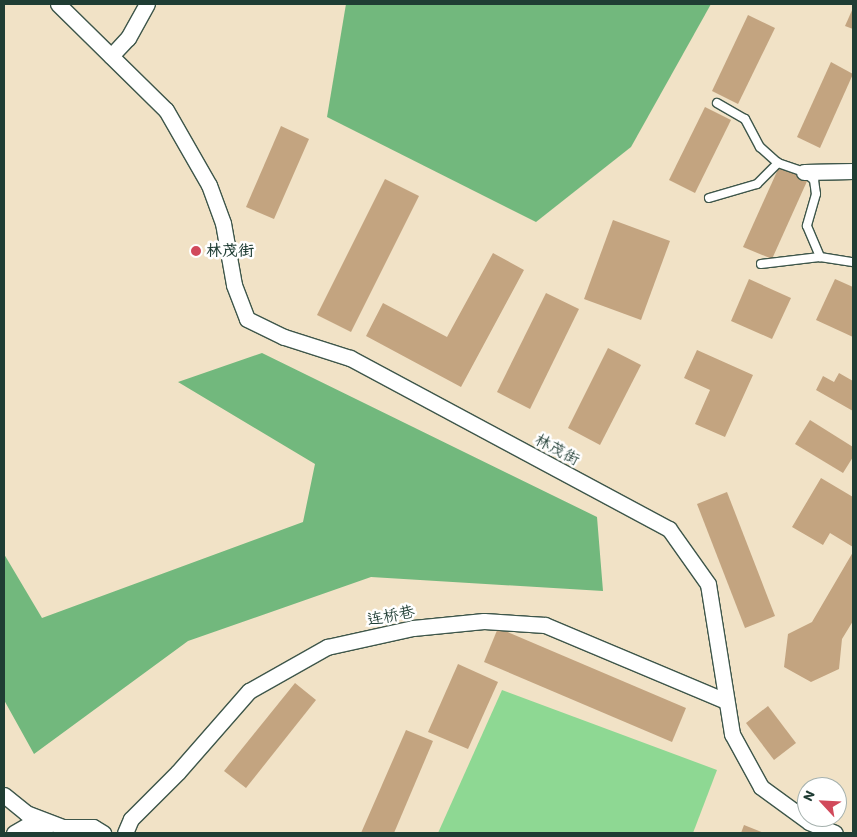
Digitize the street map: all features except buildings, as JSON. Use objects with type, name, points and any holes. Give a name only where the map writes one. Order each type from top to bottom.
[{"type":"street","name":"林茂街","points":[[58,4],[166,110],[208,185],[223,223],[234,285],[247,319],[284,337],[350,358],[669,530],[708,584],[732,734],[761,787],[809,822],[835,833]]},
{"type":"street","points":[[111,56],[128,38],[147,4]]},
{"type":"street","points":[[804,172],[853,171]]},
{"type":"street","name":"连桥巷","points":[[125,833],[131,819],[178,772],[249,691],[326,648],[413,628],[484,620],[545,625],[726,701]]},
{"type":"street","points":[[4,795],[26,813],[63,827]]},
{"type":"street","points":[[14,833],[28,825],[93,827],[102,833]]},
{"type":"lane","points":[[717,103],[745,120],[760,146],[778,163],[804,172],[814,180],[816,194],[807,226],[820,256]]},
{"type":"lane","points":[[709,198],[757,184],[778,163]]},
{"type":"lane","points":[[761,264],[820,256],[853,262]]},
{"type":"green space","points":[[346,4],[711,4],[631,147],[536,222],[327,117]]},
{"type":"green space","points":[[262,353],[597,517],[603,591],[371,577],[188,641],[34,754],[4,700],[4,554],[42,618],[303,522],[315,464],[178,382]]},
{"type":"green space","points":[[502,690],[717,770],[693,833],[438,833]]},
{"type":"place","name":"林茂街","points":[[196,251]]}]
